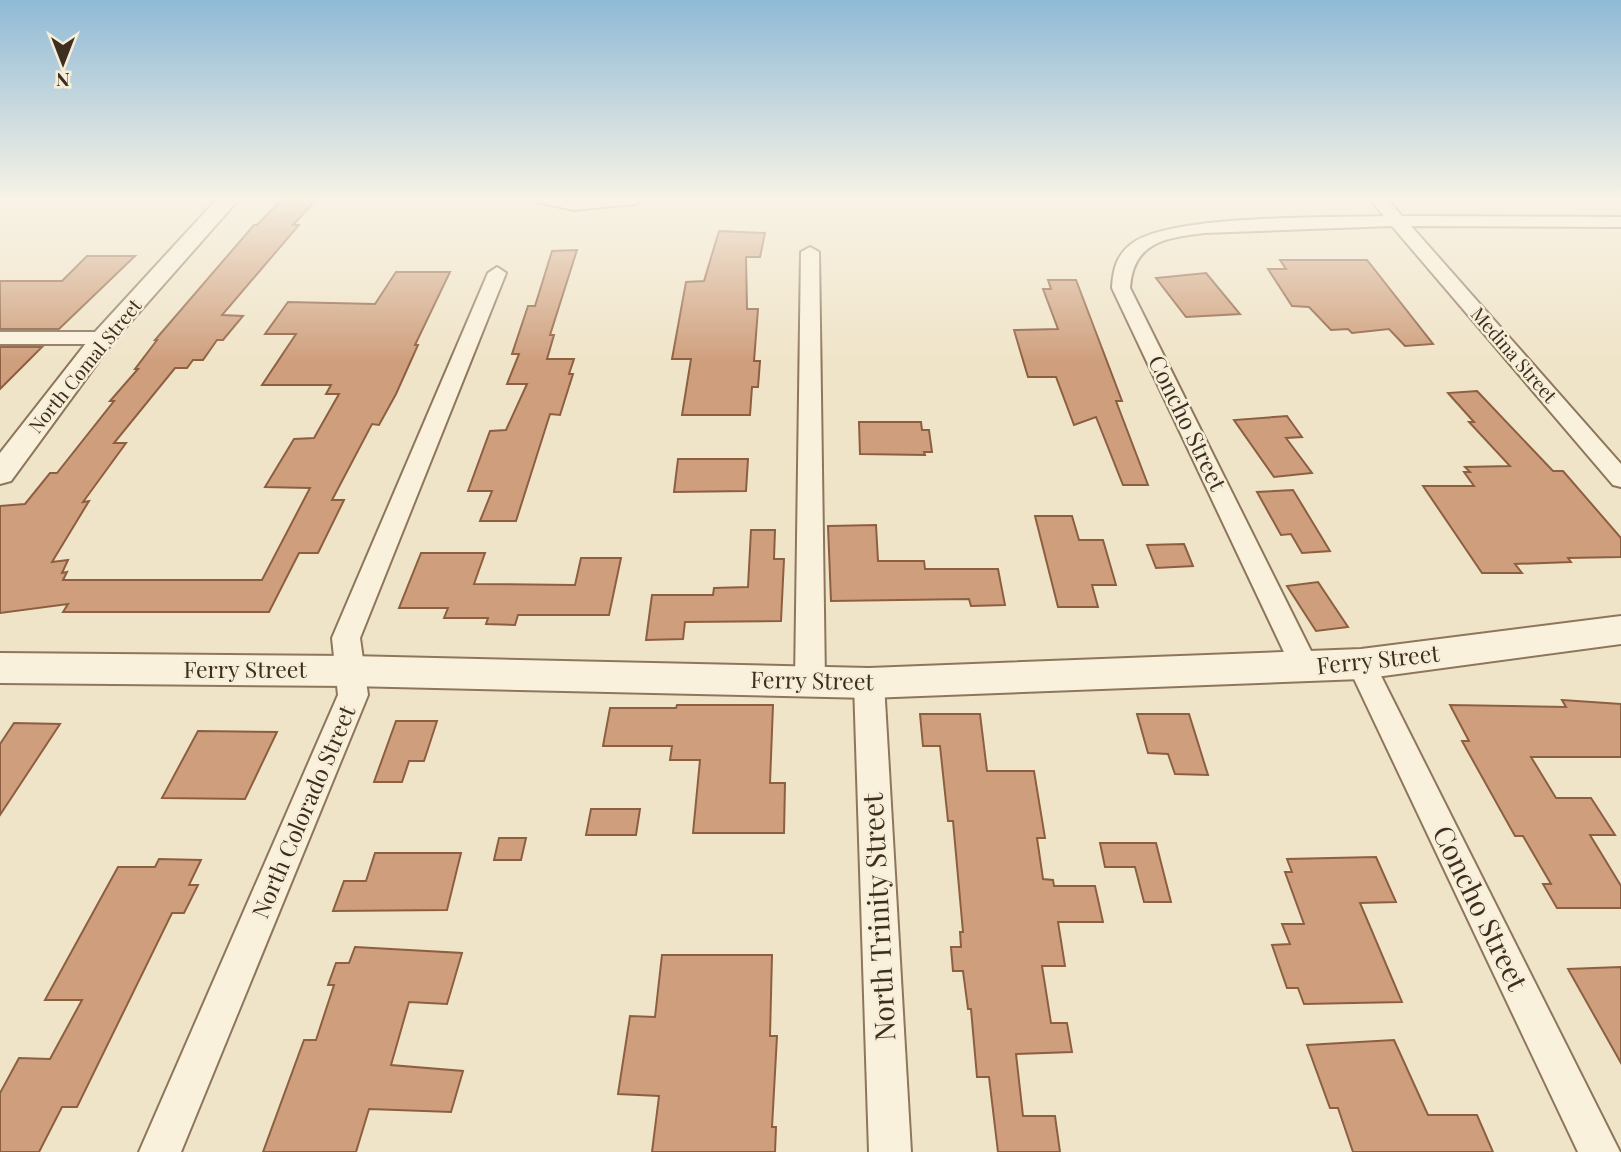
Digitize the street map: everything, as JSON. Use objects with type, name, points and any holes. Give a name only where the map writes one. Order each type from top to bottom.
[{"type":"street","name":"North Comal Street","points":[[0,474],[103,338],[180,253]]},
{"type":"street","points":[[810,253],[810,682]]},
{"type":"street","name":"Concho Street","points":[[1132,253],[1123,263],[1121,288],[1305,667]]},
{"type":"street","name":"Medina Street","points":[[1425,253],[1621,479]]},
{"type":"street","name":"North Colorado Street","points":[[160,1152],[353,695],[346,638],[497,273]]},
{"type":"street","points":[[0,338],[103,338]]},
{"type":"street","name":"Ferry Street","points":[[0,668],[351,671],[869,683],[1361,664],[1621,630]]},
{"type":"street","name":"Concho Street","points":[[1361,664],[1599,1152]]},
{"type":"street","name":"North Trinity Street","points":[[869,683],[890,1152]]},
{"type":"building","points":[[230,253],[275,253],[222,315],[243,316],[223,340],[217,340],[203,360],[193,360],[187,368],[175,368],[114,443],[126,443],[83,502],[89,501],[52,562],[68,560],[62,573],[67,572],[63,580],[262,580],[310,488],[265,487],[294,439],[314,438],[339,394],[326,394],[331,385],[262,385],[296,334],[265,334],[288,302],[375,304],[396,272],[450,272],[415,345],[418,345],[396,394],[379,425],[372,424],[332,500],[344,500],[318,553],[299,553],[269,612],[63,612],[68,604],[0,613],[0,506],[25,504],[50,473],[57,473],[114,401],[110,401],[138,369],[135,369],[155,340]]},
{"type":"building","points":[[551,253],[576,253],[550,335],[554,335],[547,359],[574,359],[569,374],[573,374],[560,415],[550,414],[516,521],[480,521],[492,491],[468,491],[490,431],[506,430],[527,384],[507,384],[519,354],[512,354],[528,306],[535,306]]},
{"type":"building","points":[[712,253],[761,253],[760,257],[746,257],[747,309],[758,309],[754,361],[760,361],[758,387],[752,387],[750,415],[682,415],[691,359],[672,359],[686,282],[704,281]]},
{"type":"building","points":[[87,256],[135,256],[59,329],[0,329],[0,281],[62,281]]},
{"type":"building","points":[[1280,260],[1367,260],[1433,344],[1405,346],[1389,329],[1352,333],[1348,329],[1331,330],[1309,307],[1292,306],[1268,269],[1286,269]]},
{"type":"building","points":[[1206,273],[1240,314],[1186,317],[1156,278]]},
{"type":"building","points":[[1048,280],[1076,280],[1122,401],[1116,401],[1148,485],[1123,485],[1096,417],[1074,425],[1056,377],[1028,377],[1014,330],[1058,329],[1043,289],[1051,289]]},
{"type":"building","points":[[0,347],[42,347],[0,389]]},
{"type":"building","points":[[1477,391],[1553,471],[1563,471],[1621,538],[1621,557],[1568,558],[1571,562],[1515,564],[1522,573],[1482,573],[1423,486],[1474,486],[1464,472],[1470,472],[1465,467],[1510,466],[1469,422],[1474,422],[1448,393]]},
{"type":"building","points":[[1287,416],[1302,437],[1286,438],[1312,473],[1274,477],[1234,420]]},
{"type":"building","points":[[859,422],[921,422],[922,430],[929,430],[932,452],[924,452],[925,455],[860,454]]},
{"type":"building","points":[[678,459],[748,459],[746,491],[674,492]]},
{"type":"building","points":[[1293,490],[1330,551],[1302,553],[1291,534],[1281,535],[1257,492]]},
{"type":"building","points":[[1035,516],[1072,516],[1079,540],[1103,540],[1116,585],[1092,585],[1098,607],[1058,607]]},
{"type":"building","points":[[876,525],[878,561],[924,561],[925,569],[998,569],[1005,605],[971,606],[969,599],[831,601],[828,526]]},
{"type":"building","points":[[751,530],[775,530],[774,559],[784,559],[781,621],[685,622],[683,639],[646,640],[652,595],[713,595],[714,588],[748,587]]},
{"type":"building","points":[[1184,544],[1193,566],[1156,568],[1147,545]]},
{"type":"building","points":[[421,553],[485,553],[474,584],[575,585],[581,558],[621,558],[609,615],[518,615],[515,625],[486,624],[488,618],[444,618],[448,608],[399,608]]},
{"type":"building","points":[[1318,582],[1348,627],[1316,631],[1287,586]]},
{"type":"building","points":[[1562,700],[1621,704],[1621,757],[1531,757],[1556,798],[1591,798],[1615,835],[1590,835],[1621,886],[1621,908],[1557,908],[1543,884],[1551,884],[1523,836],[1515,836],[1462,741],[1469,741],[1450,705],[1566,707]]},
{"type":"building","points":[[677,705],[773,705],[770,783],[785,783],[784,833],[693,833],[700,760],[670,760],[672,746],[603,746],[610,708],[676,708]]},
{"type":"building","points":[[920,714],[980,714],[987,771],[1034,771],[1045,838],[1037,838],[1043,879],[1053,880],[1054,886],[1095,886],[1103,922],[1058,922],[1065,966],[1042,966],[1051,1023],[1067,1023],[1072,1052],[1016,1054],[1023,1116],[1055,1116],[1060,1152],[998,1152],[989,1077],[977,1077],[971,1009],[968,1009],[963,971],[953,971],[951,947],[961,947],[960,932],[963,932],[953,821],[948,821],[940,746],[923,746]]},
{"type":"building","points":[[1137,714],[1189,714],[1208,775],[1175,774],[1168,754],[1148,753]]},
{"type":"building","points":[[396,721],[437,721],[424,761],[409,761],[402,782],[374,782]]},
{"type":"building","points":[[14,723],[60,724],[0,815],[0,744]]},
{"type":"building","points":[[198,731],[277,732],[245,799],[162,798]]},
{"type":"building","points":[[591,809],[640,809],[636,835],[586,835]]},
{"type":"building","points":[[499,838],[526,838],[521,860],[494,860]]},
{"type":"building","points":[[1100,843],[1156,843],[1171,902],[1144,902],[1135,867],[1105,867]]},
{"type":"building","points":[[375,853],[461,853],[447,910],[333,911],[344,881],[366,881]]},
{"type":"building","points":[[1376,857],[1396,902],[1360,903],[1402,1002],[1304,1004],[1298,988],[1287,988],[1272,945],[1290,944],[1282,924],[1304,924],[1285,872],[1292,872],[1287,859]]},
{"type":"building","points":[[159,859],[201,860],[189,885],[198,885],[184,913],[172,913],[77,1107],[62,1107],[39,1152],[0,1152],[0,1093],[19,1058],[50,1059],[82,1000],[45,1000],[118,867],[155,867]]},
{"type":"building","points":[[355,947],[462,953],[447,1004],[409,1002],[391,1065],[463,1071],[451,1112],[369,1109],[356,1152],[263,1152],[304,1040],[316,1040],[334,985],[328,985],[336,963],[349,963]]},
{"type":"building","points":[[662,955],[772,955],[770,1036],[777,1036],[772,1127],[776,1127],[775,1152],[652,1152],[659,1096],[618,1094],[630,1016],[655,1017]]},
{"type":"building","points":[[1621,967],[1621,1063],[1568,969]]},
{"type":"building","points":[[1394,1040],[1428,1115],[1477,1115],[1493,1152],[1353,1152],[1338,1108],[1330,1108],[1307,1045]]}]
